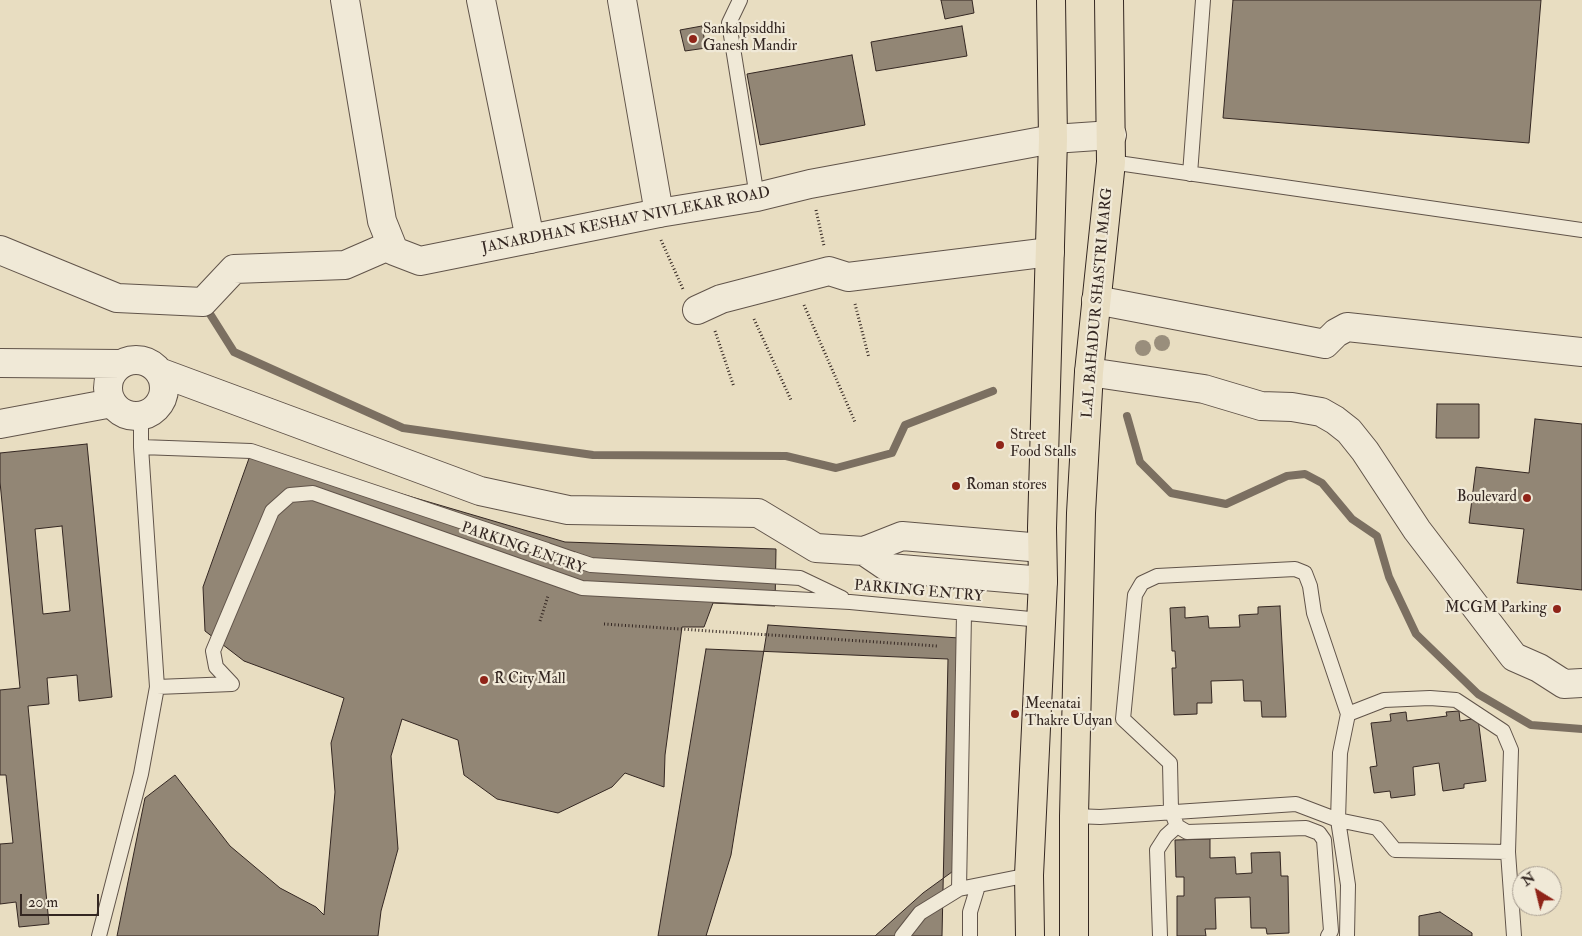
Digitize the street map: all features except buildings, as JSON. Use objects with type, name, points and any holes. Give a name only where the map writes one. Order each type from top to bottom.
[{"type":"main road","points":[[1030,936],[1029,875],[1043,581],[1042,548],[1053,139],[1051,0]]},
{"type":"main road","name":"LAL BAHADUR SHASTRI MARG","points":[[1074,936],[1074,816],[1082,513],[1089,372],[1111,162],[1109,0]]},
{"type":"street","points":[[0,250],[116,298],[203,302],[234,269],[346,265],[391,245],[382,221],[345,0]]},
{"type":"street","points":[[481,0],[530,239]]},
{"type":"street","points":[[622,0],[659,213]]},
{"type":"street","name":"JANARDHAN KESHAV NIVLEKAR ROAD","points":[[391,245],[394,251],[420,261],[659,213],[757,197],[810,184],[1053,139],[1112,135]]},
{"type":"street","points":[[697,310],[721,299],[793,280],[1050,252]]},
{"type":"street","points":[[1096,300],[1325,344],[1336,333],[1347,327],[1582,352]]},
{"type":"street","points":[[0,363],[120,364],[131,360],[142,360],[152,364],[164,382],[164,393],[159,403],[151,411],[141,415],[130,415],[119,411],[112,403],[108,393],[108,382],[112,372],[120,364]]},
{"type":"street","points":[[159,372],[480,491],[568,510],[758,513],[816,548],[864,550],[902,536],[1042,548]]},
{"type":"street","points":[[1089,372],[1204,389],[1261,406],[1292,407],[1321,412],[1335,420],[1349,431],[1365,451],[1417,530],[1514,657],[1539,668],[1564,684],[1582,683]]},
{"type":"street","points":[[0,424],[112,403]]},
{"type":"street","points":[[864,550],[889,568],[1043,581]]},
{"type":"lane","points":[[740,0],[729,23],[757,197]]},
{"type":"lane","points":[[1190,174],[1203,0]]},
{"type":"lane","points":[[1111,162],[1582,230]]},
{"type":"lane","points":[[99,936],[141,774],[157,687],[141,447],[141,415]]},
{"type":"lane","points":[[141,447],[251,452],[591,564],[800,578],[850,602]]},
{"type":"lane","name":"PARKING ENTRY","points":[[157,687],[232,684],[216,667],[213,651],[272,511],[290,495],[313,493],[582,588],[850,602],[1041,620]]},
{"type":"lane","points":[[1328,936],[1331,931],[1324,840],[1319,833],[1306,828],[1188,832],[1177,826],[1171,810],[1170,763],[1122,719],[1135,595],[1142,584],[1157,576],[1295,569],[1305,573],[1310,586],[1314,613],[1348,714],[1340,753],[1338,820],[1348,885],[1346,936]]},
{"type":"lane","points":[[959,889],[964,614]]},
{"type":"lane","points":[[1348,714],[1384,700],[1430,698],[1456,700],[1503,731],[1511,750],[1508,852],[1514,936]]},
{"type":"lane","points":[[1074,816],[1100,817],[1171,810],[1296,804],[1338,820],[1377,828],[1395,850],[1508,852]]},
{"type":"lane","points":[[1160,936],[1157,850],[1166,836],[1177,826]]},
{"type":"lane","points":[[902,936],[920,913],[959,889],[1029,875]]},
{"type":"lane","points":[[970,936],[970,912],[978,886]]},
{"type":"path","points":[[810,184],[869,358]]},
{"type":"path","points":[[793,280],[855,422]]},
{"type":"path","points":[[743,294],[791,400]]},
{"type":"path","points":[[604,624],[937,646]]},
{"type":"waterway","points":[[205,306],[234,352],[403,428],[593,455],[786,456],[836,468],[892,453],[905,425],[993,391]]},
{"type":"waterway","points":[[1127,416],[1140,462],[1171,493],[1226,504],[1287,476],[1305,474],[1322,483],[1352,519],[1377,536],[1389,577],[1416,634],[1478,694],[1531,725],[1582,729]]},
{"type":"place","name":"Sankalpsiddhi Ganesh Mandir","points":[[693,39]]},
{"type":"place","name":"Street Food Stalls","points":[[1000,445]]},
{"type":"place","name":"Roman stores","points":[[956,486]]},
{"type":"place","name":"Boulevard","points":[[1527,498]]},
{"type":"place","name":"MCGM Parking","points":[[1557,609]]},
{"type":"place","name":"R City Mall","points":[[484,680]]},
{"type":"place","name":"Meenatai Thakre Udyan","points":[[1015,714]]}]
